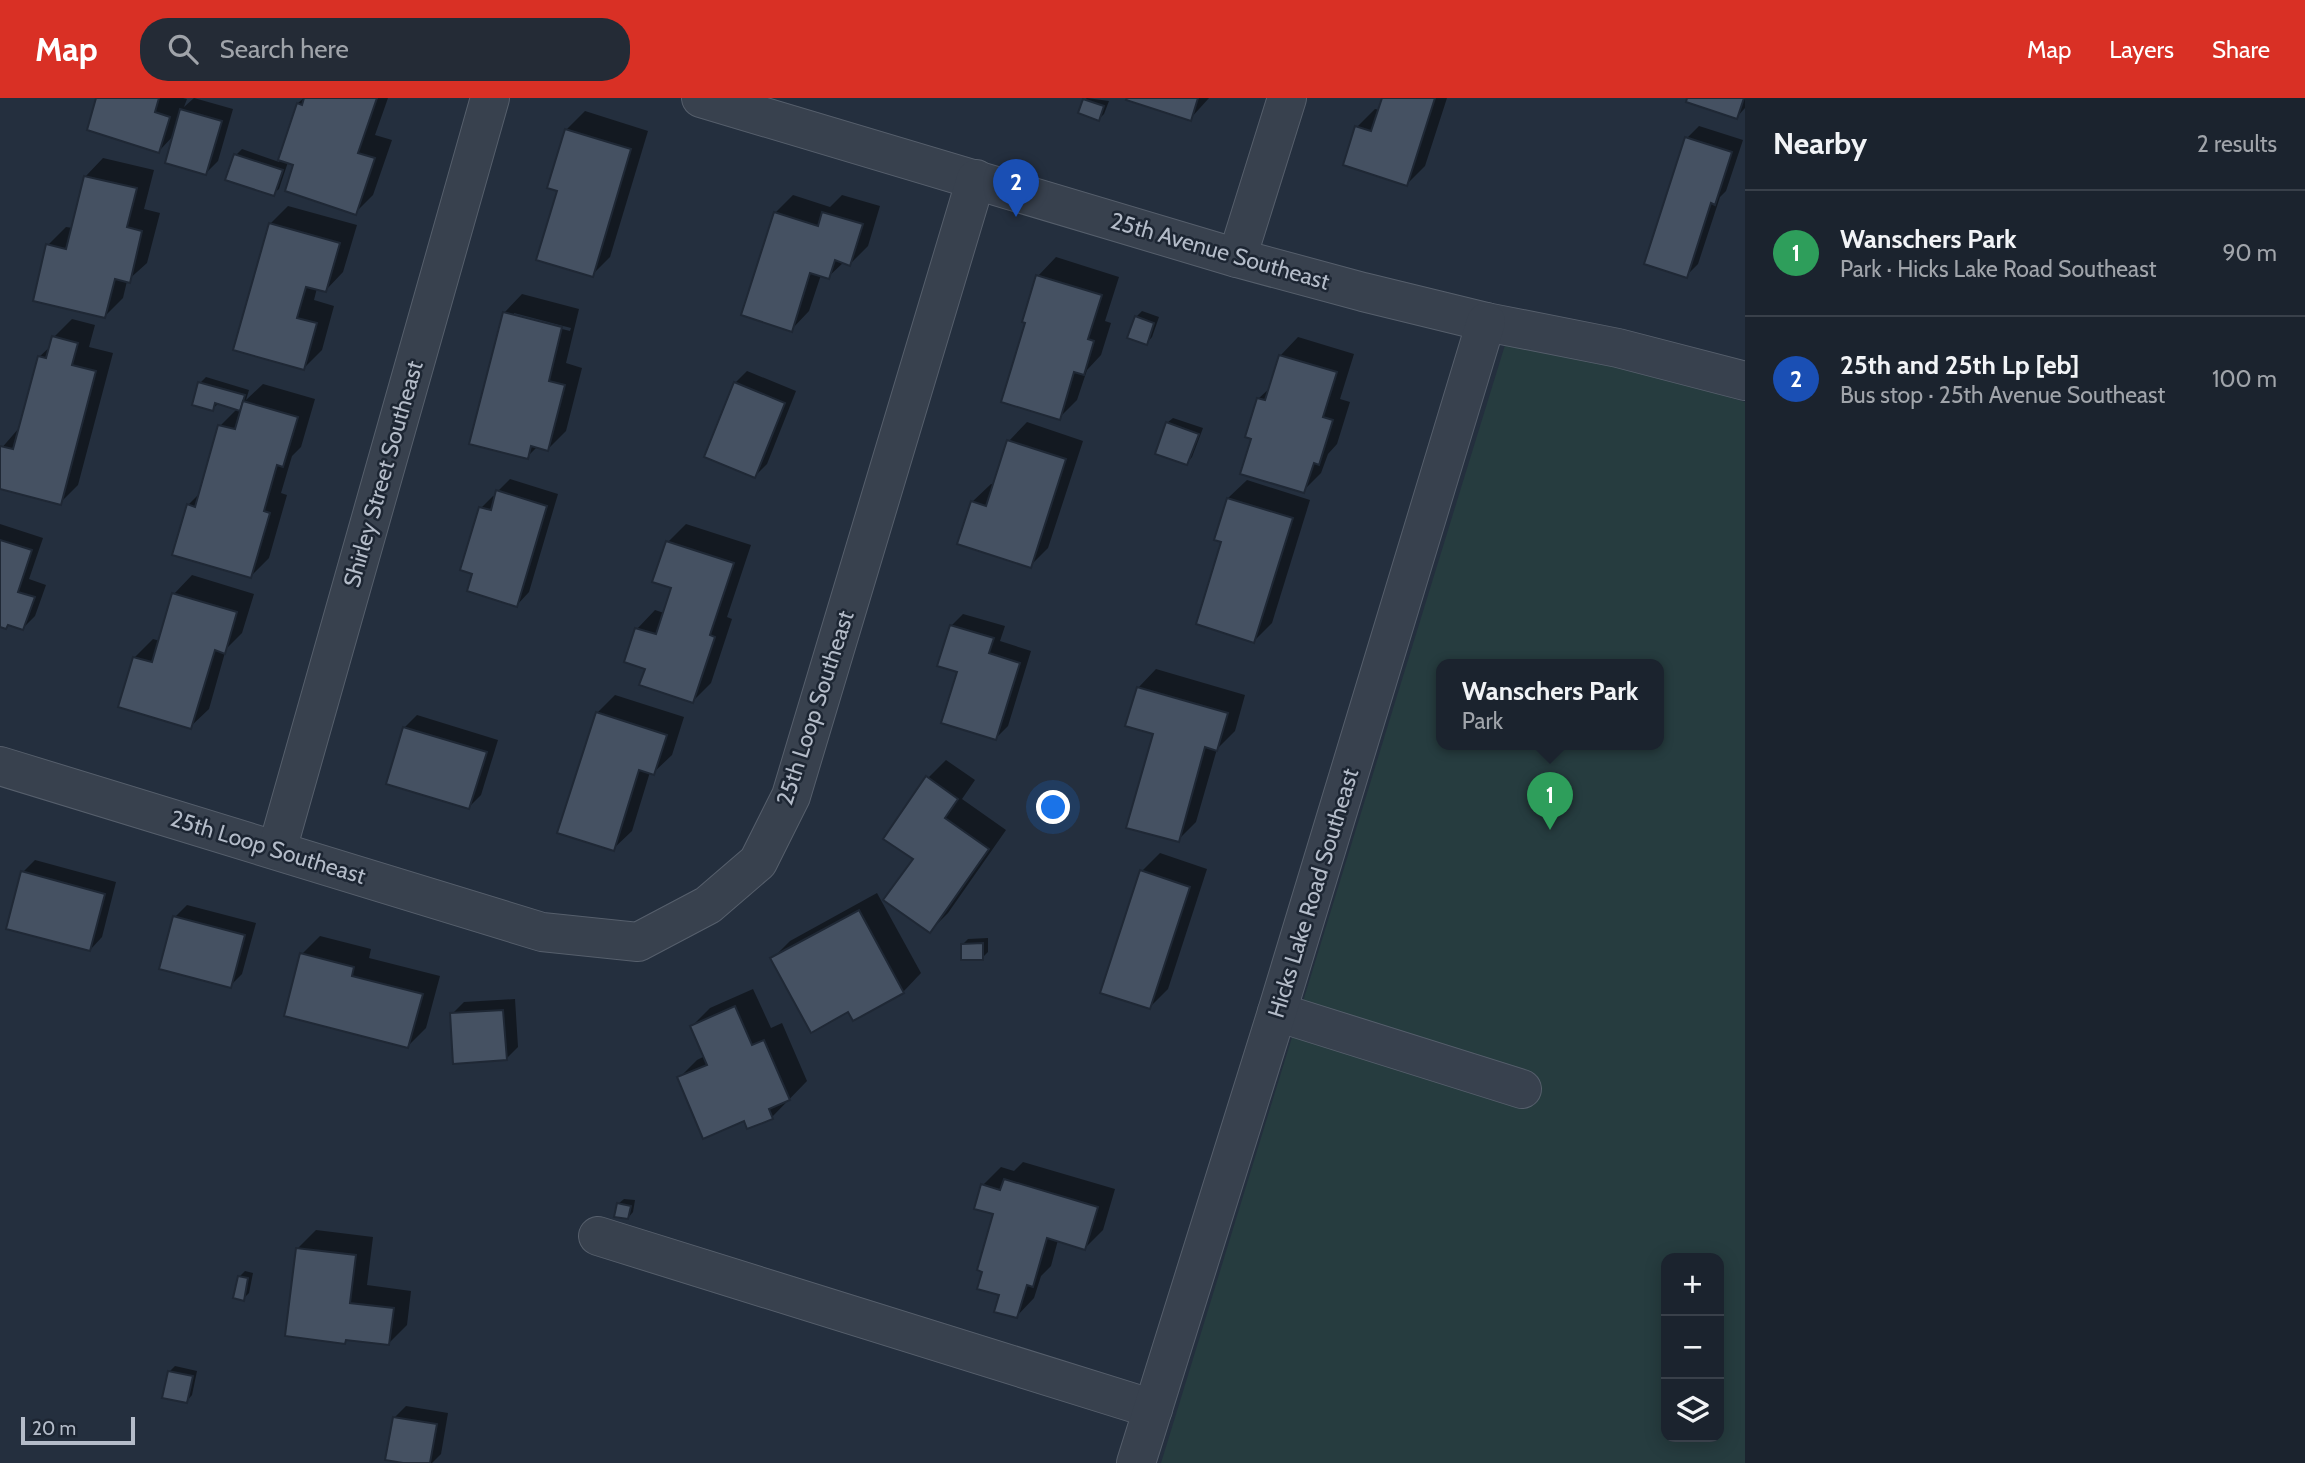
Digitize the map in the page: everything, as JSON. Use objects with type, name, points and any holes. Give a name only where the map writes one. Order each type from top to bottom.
[{"type":"street","name":"Shirley Street Southeast","points":[[277,850],[490,98]]},
{"type":"street","name":"25th Avenue Southeast","points":[[701,98],[774,109],[976,179],[1237,258],[1363,292],[1486,322],[1618,348],[1745,382]]},
{"type":"street","points":[[1237,258],[1287,98]]},
{"type":"street","name":"25th Loop Southeast","points":[[0,766],[542,932],[638,942],[708,905],[758,862],[791,796],[976,179]]},
{"type":"street","name":"Hicks Lake Road Southeast","points":[[1136,1463],[1277,1012],[1486,322]]},
{"type":"street","points":[[1277,1012],[1522,1089]]},
{"type":"street","points":[[598,1236],[1153,1409]]},
{"type":"green space","points":[[1509,332],[1745,402],[1745,1463],[1161,1463]]},
{"type":"building","points":[[96,98],[159,98],[155,112],[170,117],[159,153],[87,130]]},
{"type":"building","points":[[304,98],[377,98],[358,153],[375,158],[356,215],[285,191],[293,165],[278,160],[297,103],[302,105]]},
{"type":"building","points":[[1198,98],[1191,121],[1126,100]]},
{"type":"building","points":[[1382,98],[1435,98],[1407,186],[1343,165],[1355,126],[1371,131]]},
{"type":"building","points":[[1687,98],[1744,98],[1737,119],[1686,102]]},
{"type":"building","points":[[1083,99],[1104,106],[1099,121],[1078,113]]},
{"type":"building","points":[[180,109],[222,121],[206,175],[165,163]]},
{"type":"building","points":[[565,129],[631,149],[593,277],[536,260],[557,191],[547,188]]},
{"type":"building","points":[[1685,137],[1732,152],[1715,205],[1711,203],[1687,278],[1644,264]]},
{"type":"building","points":[[234,154],[283,170],[274,196],[225,180]]},
{"type":"building","points":[[84,176],[137,188],[127,227],[142,231],[130,283],[115,279],[105,318],[33,301],[46,244],[66,249]]},
{"type":"building","points":[[774,212],[818,226],[822,212],[863,224],[850,266],[835,260],[829,279],[810,273],[792,332],[741,315]]},
{"type":"building","points":[[269,223],[340,243],[326,292],[306,287],[297,318],[317,323],[304,370],[233,350]]},
{"type":"building","points":[[1036,275],[1102,295],[1088,339],[1094,341],[1084,375],[1074,372],[1060,420],[1001,402],[1025,323],[1022,322]]},
{"type":"building","points":[[503,312],[562,327],[549,381],[565,385],[548,451],[531,446],[528,459],[469,444]]},
{"type":"building","points":[[1135,316],[1154,323],[1147,345],[1127,338]]},
{"type":"building","points":[[52,336],[78,343],[72,365],[96,371],[61,505],[0,489],[0,446],[13,449],[38,356],[46,358]]},
{"type":"building","points":[[1279,355],[1337,372],[1323,417],[1333,420],[1319,465],[1314,463],[1304,493],[1240,474],[1251,439],[1245,437],[1257,398],[1265,400]]},
{"type":"building","points":[[198,382],[245,395],[240,411],[215,403],[213,411],[192,405]]},
{"type":"building","points":[[734,382],[785,403],[755,478],[704,457]]},
{"type":"building","points":[[243,401],[298,417],[283,467],[277,465],[264,511],[270,513],[251,578],[172,555],[187,504],[195,507],[218,425],[235,429]]},
{"type":"building","points":[[1166,422],[1199,434],[1187,465],[1155,454]]},
{"type":"building","points":[[1007,440],[1066,459],[1031,568],[957,544],[971,501],[986,506]]},
{"type":"building","points":[[496,490],[547,506],[517,607],[467,591],[472,574],[460,570],[479,507],[491,510]]},
{"type":"building","points":[[1227,498],[1293,518],[1254,643],[1196,624],[1221,542],[1214,540]]},
{"type":"building","points":[[0,540],[32,550],[18,592],[35,597],[23,630],[8,625],[6,629],[0,627]]},
{"type":"building","points":[[666,541],[734,563],[710,635],[715,637],[693,703],[639,685],[645,669],[624,662],[635,628],[656,634],[671,588],[652,582]]},
{"type":"building","points":[[172,593],[237,612],[225,654],[215,650],[191,729],[118,707],[133,657],[152,662]]},
{"type":"building","points":[[950,625],[994,638],[989,653],[1020,663],[996,740],[941,723],[957,672],[937,666]]},
{"type":"building","points":[[1137,687],[1228,713],[1217,751],[1205,747],[1179,842],[1126,828],[1153,734],[1125,726]]},
{"type":"building","points":[[596,712],[667,735],[654,775],[639,770],[614,851],[557,833]]},
{"type":"building","points":[[403,727],[487,752],[469,809],[386,784]]},
{"type":"building","points":[[926,776],[958,799],[945,818],[989,849],[930,933],[883,900],[913,859],[883,839]]},
{"type":"building","points":[[1140,870],[1190,887],[1150,1009],[1100,993]]},
{"type":"building","points":[[21,871],[105,894],[90,951],[6,929]]},
{"type":"building","points":[[859,910],[904,993],[853,1021],[848,1012],[811,1033],[770,958]]},
{"type":"building","points":[[173,916],[245,935],[231,988],[159,969]]},
{"type":"building","points":[[983,943],[983,960],[961,960],[961,944]]},
{"type":"building","points":[[300,953],[354,967],[352,976],[423,994],[408,1048],[284,1016]]},
{"type":"building","points":[[735,1006],[752,1045],[764,1040],[790,1100],[769,1109],[773,1119],[747,1129],[744,1121],[703,1139],[677,1077],[707,1065],[690,1026]]},
{"type":"building","points":[[503,1010],[507,1060],[453,1064],[450,1013]]},
{"type":"building","points":[[1004,1179],[1098,1207],[1085,1250],[1047,1238],[1033,1287],[1027,1285],[1017,1318],[994,1312],[999,1295],[977,1289],[982,1272],[977,1270],[993,1214],[974,1209],[981,1184],[1000,1190]]},
{"type":"building","points":[[617,1203],[631,1206],[628,1219],[614,1217]]},
{"type":"building","points":[[296,1248],[356,1255],[350,1303],[394,1308],[389,1345],[346,1340],[345,1344],[285,1336]]},
{"type":"building","points":[[238,1276],[248,1278],[244,1301],[233,1298]]},
{"type":"building","points":[[168,1371],[193,1376],[187,1403],[162,1398]]},
{"type":"building","points":[[393,1417],[437,1424],[430,1463],[385,1460]]},
{"type":"place","name":"25th and 25th Lp [eb]","points":[[1016,217]]},
{"type":"place","name":"Wanschers Park","points":[[1550,830]]}]
